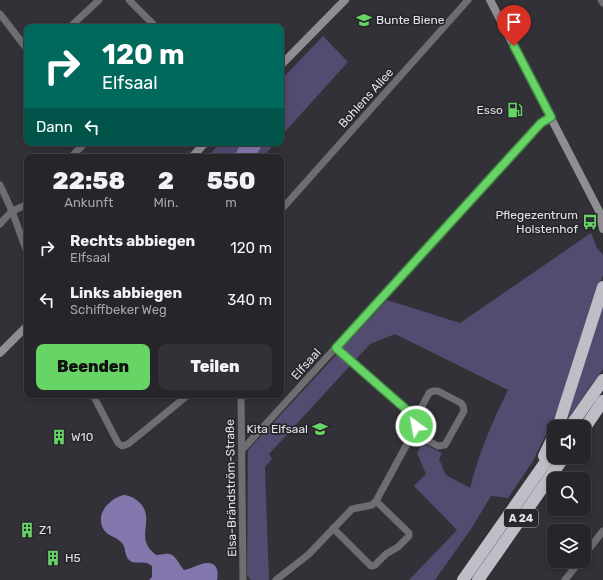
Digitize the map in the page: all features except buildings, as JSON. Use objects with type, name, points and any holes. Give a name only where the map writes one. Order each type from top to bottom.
[{"type":"highway","points":[[560,420],[603,287]]},
{"type":"highway","points":[[596,311],[603,298]]},
{"type":"highway","points":[[575,420],[603,380]]},
{"type":"highway","points":[[590,420],[603,401]]},
{"type":"highway","points":[[534,479],[547,450]]},
{"type":"highway","name":"A 24","points":[[463,580],[547,460]]},
{"type":"highway","name":"A 24","points":[[478,580],[559,464]]},
{"type":"main road","points":[[284,62],[345,0]]},
{"type":"main road","points":[[493,1],[551,117],[601,212],[603,229]]},
{"type":"main road","points":[[195,154],[202,146]]},
{"type":"main road","points":[[0,354],[24,329]]},
{"type":"street","points":[[129,0],[153,24]]},
{"type":"street","name":"Bohlens Allee","points":[[284,207],[468,0]]},
{"type":"street","points":[[73,24],[97,1]]},
{"type":"street","points":[[0,14],[24,45]]},
{"type":"street","name":"Elfsaal","points":[[242,450],[541,123],[551,117]]},
{"type":"street","points":[[74,154],[82,146]]},
{"type":"street","points":[[0,185],[12,211],[24,244]]},
{"type":"street","points":[[0,224],[12,211],[24,206]]},
{"type":"street","points":[[336,348],[416,418]]},
{"type":"street","points":[[276,580],[309,554],[352,509],[372,505],[376,501],[416,426],[416,418],[429,393],[433,390],[438,391],[461,403],[463,406],[464,411],[445,445],[438,446],[413,432]]},
{"type":"street","points":[[95,398],[118,443],[122,446],[128,444],[184,398]]},
{"type":"street","name":"Elsa-Brändström-Straße","points":[[241,398],[243,580]]},
{"type":"street","points":[[334,528],[371,566],[375,565],[386,554],[398,547],[409,536],[409,533],[376,501]]},
{"type":"street","points":[[591,546],[603,531]]},
{"type":"street","points":[[565,580],[574,568]]},
{"type":"shaded area","points":[[323,36],[348,62],[284,133],[284,77]]},
{"type":"shaded area","points":[[217,146],[272,146],[266,154],[210,154]]},
{"type":"shaded area","points":[[241,146],[262,146],[257,154],[236,154],[238,148]]},
{"type":"shaded area","points":[[591,233],[597,248],[603,255],[603,275],[562,401],[553,420],[547,420],[547,432],[533,461],[508,498],[491,496],[471,529],[435,580],[409,580],[457,530],[414,486],[426,474],[417,453],[422,443],[442,453],[439,459],[446,475],[470,488],[477,462],[486,438],[508,390],[395,334],[370,344],[269,454],[272,459],[265,467],[269,580],[251,580],[247,575],[248,450],[387,300],[460,323]]},
{"type":"shaded area","points":[[603,304],[603,369],[567,420],[564,420]]},
{"type":"shaded area","points":[[124,495],[136,499],[144,509],[146,515],[146,543],[152,552],[156,555],[171,555],[184,570],[205,563],[213,564],[217,570],[217,580],[149,580],[152,577],[152,566],[146,563],[132,562],[129,560],[126,556],[122,543],[106,532],[101,524],[102,513],[105,508],[114,499]]},
{"type":"place","name":"Bunte Biene","points":[[364,20]]},
{"type":"place","name":"Esso","points":[[515,110]]},
{"type":"place","name":"Pflegezentrum Holstenhof","points":[[590,222]]},
{"type":"place","name":"Kita Elfsaal","points":[[320,429]]},
{"type":"place","name":"W10","points":[[59,437]]},
{"type":"place","name":"Z1","points":[[27,530]]},
{"type":"place","name":"H5","points":[[53,558]]},
{"type":"route","points":[[416,426],[416,418],[336,348],[541,123],[551,117],[514,46]]}]
